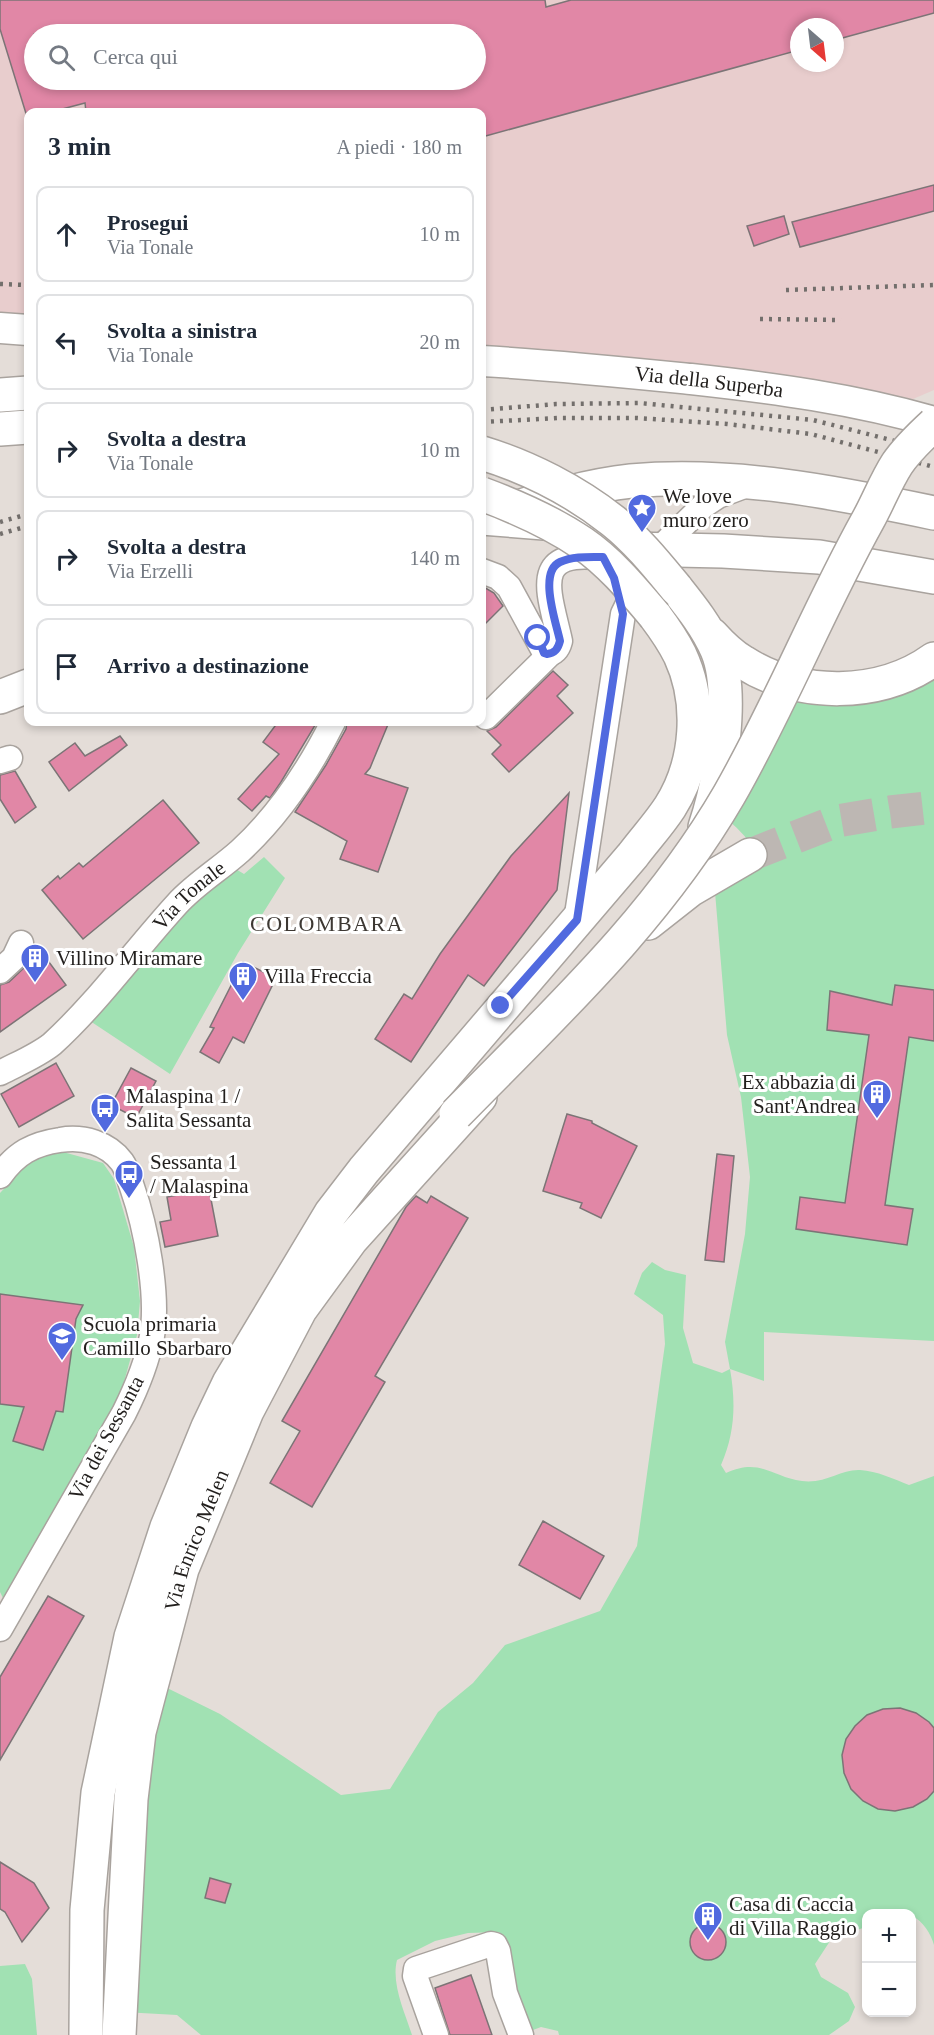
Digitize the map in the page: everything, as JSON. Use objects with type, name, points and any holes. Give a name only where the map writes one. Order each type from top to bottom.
[{"type":"main road","points":[[0,395],[24,393]]},
{"type":"main road","points":[[257,1339],[360,1219],[456,1114],[596,972],[645,917],[684,866],[748,759],[830,593],[898,463],[934,423]]},
{"type":"main road","points":[[0,429],[24,427]]},
{"type":"main road","points":[[869,518],[934,443]]},
{"type":"main road","points":[[486,455],[539,476],[577,496],[614,521],[648,554],[676,588],[708,631],[718,651],[723,673],[724,726],[714,795],[705,825],[687,867],[648,923]]},
{"type":"main road","points":[[486,517],[589,488],[674,478],[754,483],[857,496],[934,513]]},
{"type":"main road","points":[[257,1339],[331,1213],[364,1170],[625,864],[671,805],[689,761],[694,733],[693,702],[680,656],[639,615],[623,579],[584,544],[545,521],[486,495]]},
{"type":"main road","points":[[486,518],[557,524],[595,547],[610,545],[651,559],[723,551],[819,557],[934,577]]},
{"type":"main road","points":[[708,631],[742,662],[768,676],[815,687],[848,688],[881,684],[903,677],[934,659]]},
{"type":"main road","points":[[0,697],[24,688]]},
{"type":"main road","points":[[648,923],[690,890],[750,855]]},
{"type":"main road","name":"Via Enrico Melen","points":[[119,2035],[132,1787],[140,1732],[182,1569],[247,1411],[300,1310],[351,1240],[460,1118],[648,923]]},
{"type":"main road","name":"Via Enrico Melen","points":[[86,2035],[87,1910],[98,1793],[131,1637],[167,1527],[208,1427],[229,1383],[257,1339]]},
{"type":"street","points":[[0,328],[24,330]]},
{"type":"street","name":"Via della Superba","points":[[486,361],[636,373],[792,392],[868,406],[934,423]]},
{"type":"street","points":[[501,1006],[577,920],[651,559],[703,506],[718,496],[754,483]]},
{"type":"street","points":[[486,717],[558,648],[560,641],[549,588],[549,574],[561,561],[585,557],[595,547],[639,615]]},
{"type":"street","points":[[486,573],[498,578],[509,587],[544,653],[550,654]]},
{"type":"street","name":"Via Tonale","points":[[0,1073],[36,1055],[51,1044],[105,988],[179,901],[240,851],[277,813],[331,726]]},
{"type":"street","points":[[0,971],[14,958],[21,943]]},
{"type":"street","name":"Via dei Sessanta","points":[[0,1176],[24,1151],[42,1143],[70,1138],[89,1140],[105,1146],[122,1162],[142,1215],[155,1302],[152,1336],[139,1382],[124,1413],[0,1629]]},
{"type":"street","points":[[436,2035],[415,1976],[416,1969],[491,1944],[497,1947],[505,1993],[521,2035]]},
{"type":"shaded area","points":[[0,0],[934,0],[934,390],[913,399],[735,369],[486,346],[486,108],[24,108],[24,314],[0,312]]},
{"type":"green space","points":[[934,669],[934,1341],[764,1332],[764,1381],[730,1369],[725,1342],[745,1234],[750,1177],[741,1097],[727,1035],[715,892],[759,869],[756,854],[749,842],[728,820],[799,695]]},
{"type":"green space","points":[[264,857],[285,878],[238,953],[170,1074],[87,1019],[186,904],[234,868],[244,874]]},
{"type":"green space","points":[[63,1152],[103,1163],[114,1179],[134,1247],[140,1301],[137,1335],[116,1411],[6,1604],[0,1592],[0,1193],[31,1160],[43,1154]]},
{"type":"green space","points":[[652,1262],[665,1270],[686,1275],[683,1328],[693,1363],[722,1373],[730,1369],[733,1394],[732,1430],[721,1465],[726,1473],[757,1467],[791,1479],[811,1481],[860,1470],[909,1485],[934,1476],[934,1945],[926,1928],[916,1918],[916,1909],[862,1909],[862,1928],[832,1938],[815,1964],[821,1977],[848,1993],[855,2007],[849,2021],[829,2035],[559,2035],[558,2031],[541,2027],[533,2030],[521,2006],[507,1941],[499,1932],[468,1933],[435,1941],[397,1960],[397,1988],[412,2035],[201,2035],[177,2015],[123,2012],[159,1684],[220,1714],[341,1795],[390,1789],[438,1712],[473,1683],[505,1645],[600,1611],[637,1546],[665,1344],[663,1315],[634,1294],[642,1273]]},
{"type":"green space","points":[[25,1964],[32,1979],[37,2035],[0,2035],[0,1966]]},
{"type":"building","points":[[0,0],[545,0],[546,7],[571,0],[934,0],[934,13],[844,38],[844,18],[790,18],[790,52],[486,136],[486,108],[86,108],[85,103],[66,108],[24,108],[0,29]]},
{"type":"building","points":[[934,185],[934,211],[800,247],[792,222]]},
{"type":"building","points":[[784,216],[789,234],[754,246],[747,226]]},
{"type":"building","points":[[486,588],[494,593],[503,606],[486,623]]},
{"type":"building","points":[[553,671],[568,685],[557,696],[573,713],[509,772],[492,754],[501,745],[487,731],[496,727]]},
{"type":"building","points":[[275,726],[315,726],[270,798],[266,796],[252,811],[238,799],[279,754],[263,742]]},
{"type":"building","points":[[346,726],[387,726],[370,768],[365,774],[408,788],[378,872],[340,859],[347,841],[295,812],[326,765]]},
{"type":"building","points":[[120,736],[127,745],[69,791],[49,762],[75,743],[85,756]]},
{"type":"building","points":[[15,771],[36,807],[15,823],[0,799],[0,775]]},
{"type":"building","points":[[569,793],[557,890],[484,986],[468,975],[411,1062],[375,1039],[404,994],[412,999],[440,954],[511,856]]},
{"type":"building","points":[[163,800],[199,843],[83,939],[42,890],[58,876],[60,879],[79,863],[83,867]]},
{"type":"building","name":"Villino Miramare","points":[[43,954],[66,985],[0,1032],[0,985],[9,982]]},
{"type":"building","name":"Villa Freccia","points":[[243,962],[276,978],[244,1043],[233,1037],[219,1063],[200,1052],[214,1028],[210,1027]]},
{"type":"building","name":"Ex abbazia di Sant'Andrea","points":[[895,985],[934,990],[934,1041],[909,1037],[885,1205],[913,1209],[907,1245],[796,1229],[800,1197],[845,1203],[869,1035],[827,1030],[830,991],[892,1005]]},
{"type":"building","points":[[56,1063],[74,1096],[19,1127],[1,1094]]},
{"type":"building","points":[[131,1068],[156,1081],[136,1118],[111,1105]]},
{"type":"building","points":[[567,1114],[592,1121],[637,1146],[601,1218],[580,1208],[582,1203],[543,1191]]},
{"type":"building","points":[[717,1154],[734,1156],[724,1262],[705,1260]]},
{"type":"building","points":[[209,1189],[218,1236],[165,1247],[160,1222],[171,1220],[167,1197]]},
{"type":"building","points":[[416,1196],[427,1203],[431,1196],[468,1218],[375,1376],[385,1382],[312,1507],[270,1483],[300,1431],[282,1421],[406,1207]]},
{"type":"building","points":[[0,1294],[83,1305],[76,1319],[63,1412],[56,1411],[43,1450],[13,1441],[24,1407],[0,1404]]},
{"type":"building","points":[[543,1521],[604,1556],[580,1599],[519,1565]]},
{"type":"building","points":[[48,1596],[84,1616],[0,1760],[0,1677]]},
{"type":"building","points":[[900,1708],[916,1713],[934,1728],[934,1791],[927,1799],[913,1807],[895,1811],[878,1809],[863,1801],[851,1789],[844,1773],[842,1755],[846,1739],[867,1715],[883,1709]]},
{"type":"building","points":[[0,1862],[34,1883],[49,1908],[22,1942],[5,1912],[0,1909]]},
{"type":"building","points":[[210,1878],[231,1884],[225,1903],[205,1898]]},
{"type":"building","name":"Casa di Caccia di Villa Raggio","points":[[708,1924],[721,1929],[726,1942],[721,1955],[708,1960],[695,1955],[690,1942],[695,1929]]},
{"type":"building","points":[[471,1975],[492,2035],[450,2035],[435,1988]]},
{"type":"tunnel","points":[[750,855],[837,821],[934,807]]},
{"type":"railway","points":[[0,284],[24,285]]},
{"type":"railway","points":[[786,290],[934,285]]},
{"type":"railway","points":[[760,319],[841,320]]},
{"type":"railway","points":[[486,410],[556,404],[640,403],[813,420],[934,451]]},
{"type":"railway","points":[[486,422],[559,418],[637,418],[727,424],[811,434],[934,467]]},
{"type":"railway","points":[[0,522],[24,515]]},
{"type":"railway","points":[[0,534],[24,527]]},
{"type":"place","name":"We love muro zero","points":[[642,534]]},
{"type":"place","name":"Villino Miramare","points":[[35,984]]},
{"type":"place","name":"Villa Freccia","points":[[243,1002]]},
{"type":"place","name":"Ex abbazia di Sant'Andrea","points":[[877,1120]]},
{"type":"place","name":"Malaspina 1 / Salita Sessanta","points":[[105,1134]]},
{"type":"place","name":"Sessanta 1 / Malaspina","points":[[129,1200]]},
{"type":"place","name":"Scuola primaria Camillo Sbarbaro","points":[[62,1362]]},
{"type":"place","name":"Casa di Caccia di Villa Raggio","points":[[708,1942]]},
{"type":"district","name":"COLOMBARA","points":[[327,923]]},
{"type":"route","points":[[501,1006],[577,920],[623,614],[614,578],[603,557],[571,559],[561,561],[556,565],[549,574],[549,588],[560,641],[558,648],[554,653],[544,653],[538,638]]}]
